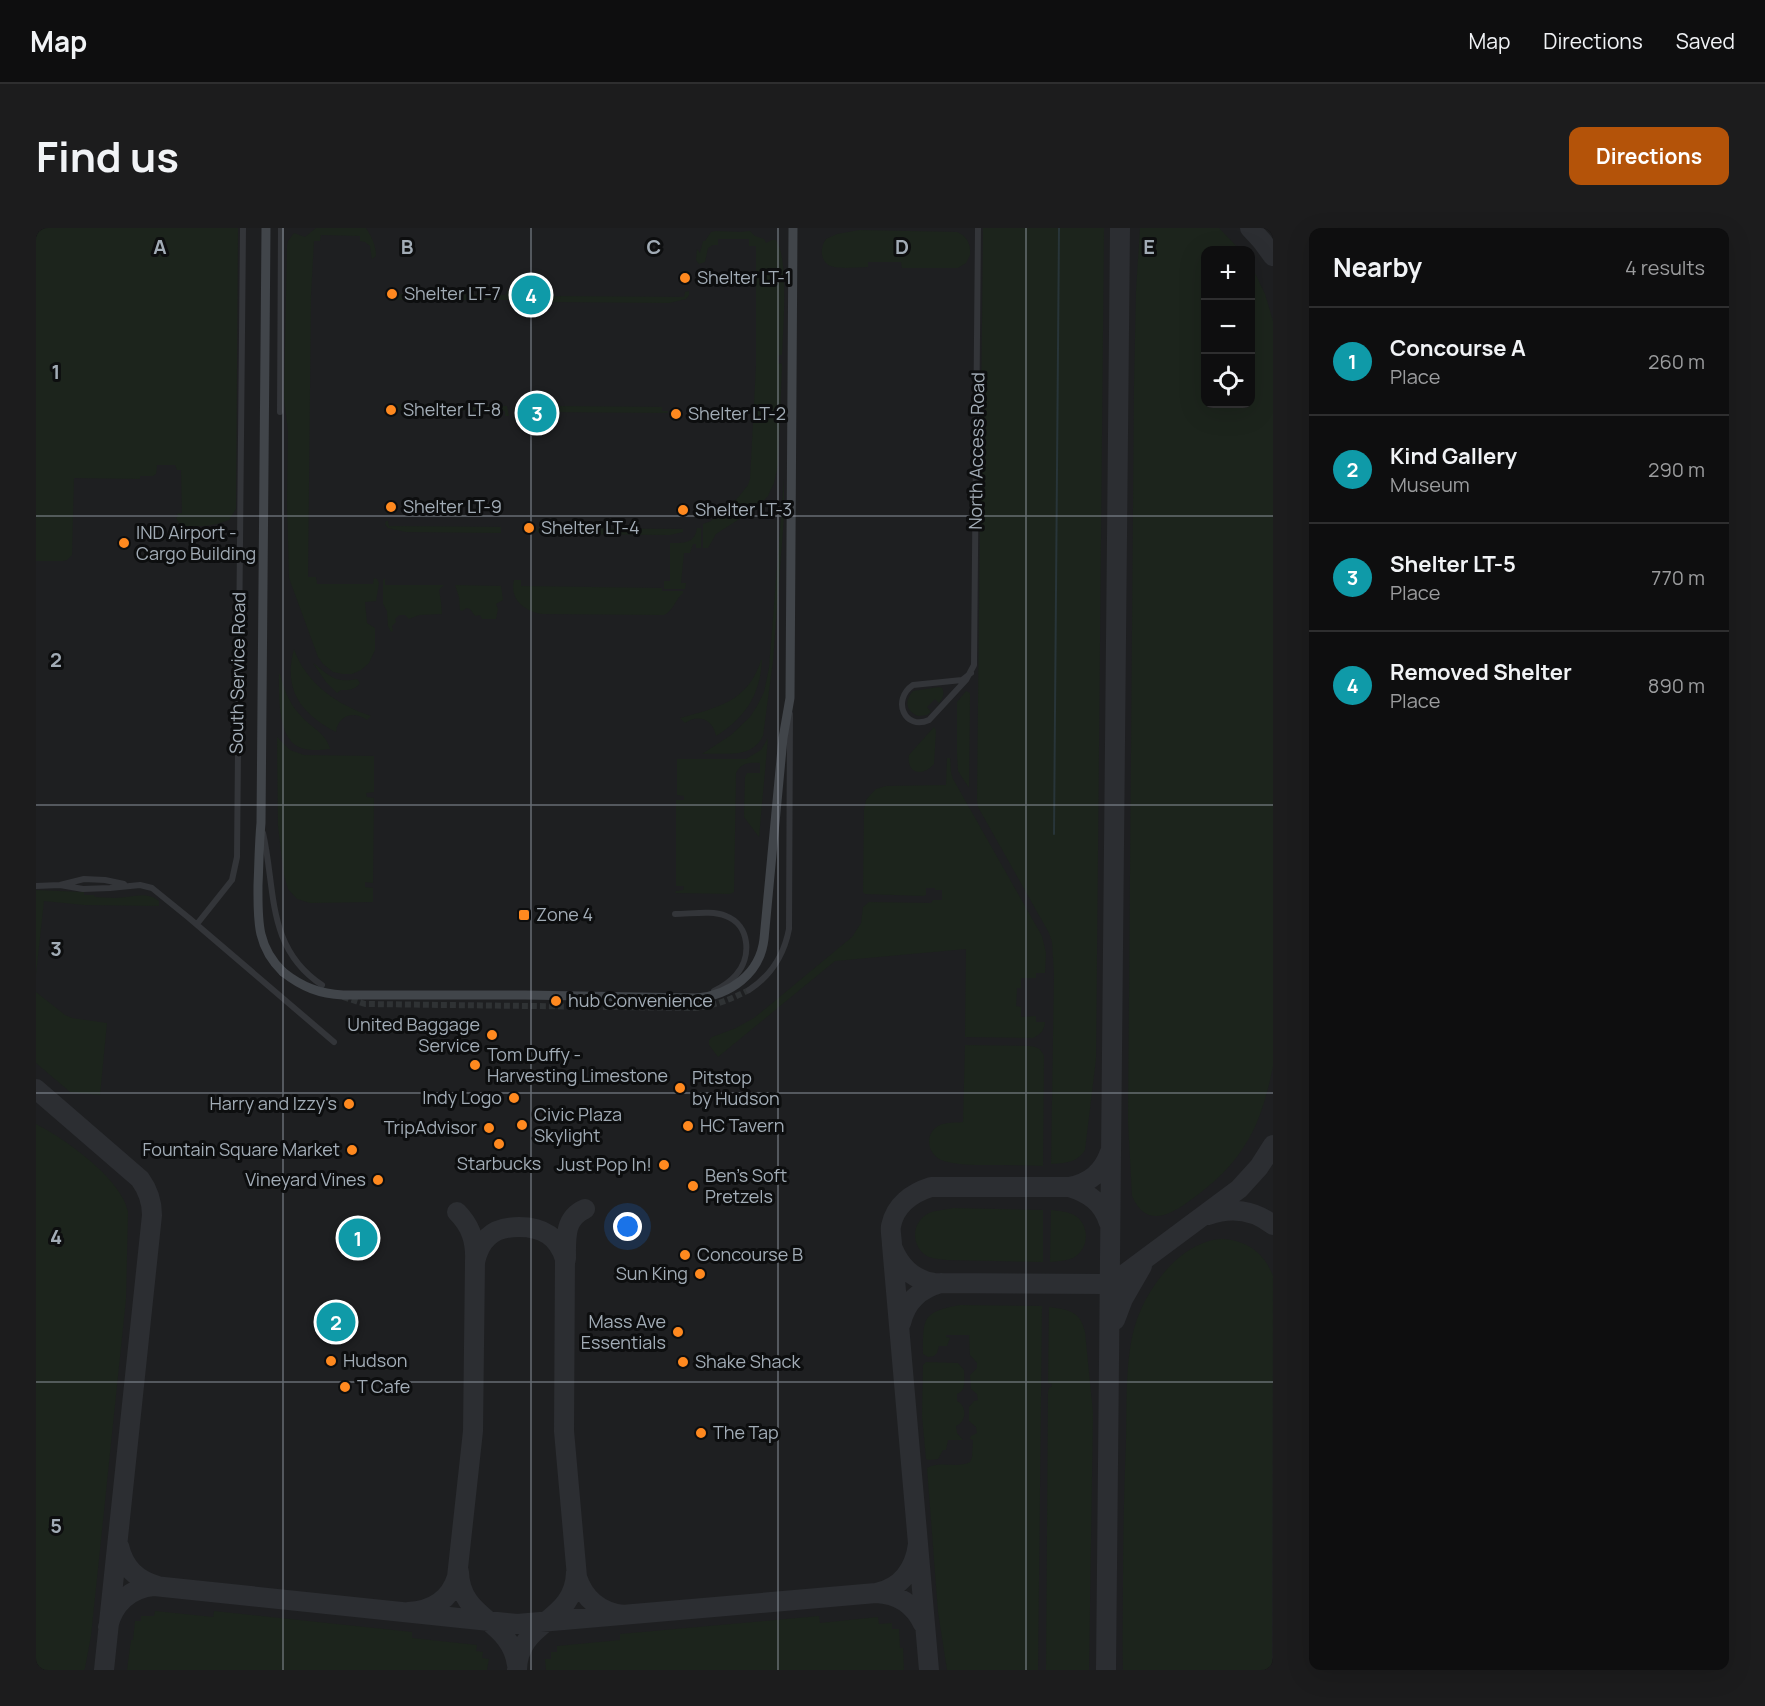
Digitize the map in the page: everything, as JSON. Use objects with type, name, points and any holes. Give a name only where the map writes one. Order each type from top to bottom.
[{"type":"street","name":"South Service Road","points":[[197,924],[232,880],[237,858],[243,228]]},
{"type":"street","points":[[266,228],[259,928],[268,954],[283,972],[309,989],[343,995],[697,998],[718,995],[728,990],[741,981],[756,964],[762,950],[783,738],[790,698]]},
{"type":"street","points":[[280,412],[281,228]]},
{"type":"street","points":[[749,990],[767,976],[777,963],[789,929],[793,228]]},
{"type":"street","name":"North Access Road","points":[[970,673],[962,680],[920,684],[907,689],[903,694],[902,707],[908,717],[917,723],[923,723],[934,717],[966,680],[970,673],[975,656],[978,228]]},
{"type":"street","points":[[261,823],[282,939],[295,962],[322,985]]},
{"type":"street","points":[[36,886],[60,885],[83,889],[140,885],[152,888],[334,1042]]},
{"type":"street","points":[[675,914],[724,915],[737,924],[745,936],[746,956],[736,975],[717,990],[697,998]]},
{"type":"shaded area","points":[[36,228],[1273,228],[1273,1670],[36,1670]]},
{"type":"shaded area","points":[[36,228],[238,228],[236,509],[229,520],[199,526],[187,526],[180,523],[176,514],[182,513],[181,470],[177,470],[175,465],[157,465],[156,474],[140,476],[140,479],[74,478],[72,555],[63,561],[36,561]]},
{"type":"shaded area","points":[[316,228],[366,228],[376,252],[376,256],[372,259],[370,246],[360,241],[360,236],[321,235],[320,241],[314,241],[311,295],[308,577],[316,577],[317,584],[373,584],[374,578],[379,583],[376,601],[365,602],[367,623],[375,628],[375,650],[369,663],[352,674],[333,672],[318,657],[289,578],[288,431],[284,399],[287,246],[294,233],[305,237]]},
{"type":"shaded area","points":[[983,228],[1104,228],[1096,1059],[1085,1150],[1074,1160],[1056,1164],[1051,1164],[1054,973],[1052,942],[978,807],[977,800]]},
{"type":"shaded area","points":[[1140,228],[1219,228],[1236,246],[1201,246],[1201,408],[1255,408],[1255,273],[1265,294],[1273,321],[1273,1066],[1257,1123],[1236,1158],[1216,1180],[1200,1193],[1176,1210],[1159,1216],[1144,1213],[1132,1196],[1128,1121],[1136,291]]},
{"type":"shaded area","points":[[859,230],[957,232],[968,241],[970,255],[966,263],[958,268],[902,268],[901,262],[868,262],[868,267],[842,268],[826,263],[822,251],[826,239],[837,234]]},
{"type":"shaded area","points":[[750,231],[755,236],[764,239],[766,243],[776,240],[780,249],[783,262],[784,295],[782,355],[779,355],[778,363],[782,364],[778,466],[768,496],[758,507],[716,534],[708,548],[703,548],[703,524],[711,521],[723,507],[727,511],[748,485],[750,479],[756,366],[756,246],[749,246],[749,239],[718,239],[718,245],[708,248],[705,262],[699,264],[696,260],[697,249],[700,253],[703,241],[711,232]]},
{"type":"shaded area","points":[[393,288],[396,288],[397,294],[505,295],[508,289],[510,300],[393,300]]},
{"type":"shaded area","points":[[689,291],[686,299],[669,303],[551,302],[539,299],[539,296],[684,297],[685,292]]},
{"type":"shaded area","points":[[392,404],[507,406],[509,416],[505,416],[505,411],[396,410],[395,416],[392,416]]},
{"type":"shaded area","points":[[547,406],[662,407],[662,411],[668,411],[668,413],[538,412],[539,408]]},
{"type":"shaded area","points":[[784,479],[784,517],[773,661],[763,736],[758,744],[744,752],[702,754],[731,735],[750,717],[764,692],[769,668]]},
{"type":"shaded area","points":[[386,521],[389,526],[501,527],[501,533],[406,532],[388,528]]},
{"type":"shaded area","points":[[537,528],[683,529],[683,532],[670,535],[546,534],[537,532]]},
{"type":"shaded area","points":[[697,528],[701,528],[701,548],[696,548],[696,544],[693,544],[690,553],[684,553],[681,583],[686,583],[685,589],[664,589],[664,581],[670,581],[670,543],[691,540]]},
{"type":"shaded area","points":[[385,578],[385,585],[444,585],[439,590],[442,614],[419,615],[409,619],[405,615],[399,615],[395,619],[396,622],[391,632],[388,626],[387,611],[383,604],[383,580]]},
{"type":"shaded area","points":[[514,580],[521,580],[521,586],[662,588],[662,591],[683,591],[683,593],[670,611],[664,615],[543,614],[530,611],[516,599]]},
{"type":"shaded area","points":[[455,585],[501,586],[503,600],[496,604],[498,609],[496,619],[482,619],[480,615],[475,616],[467,608],[460,610]]},
{"type":"shaded area","points":[[294,649],[306,673],[325,692],[347,706],[371,716],[367,720],[357,715],[347,716],[337,726],[336,732],[313,717],[297,698],[293,688],[291,663]]},
{"type":"shaded area","points":[[761,660],[761,673],[750,704],[727,729],[716,736],[712,726],[704,720],[695,719],[685,723],[680,718],[719,706],[740,694],[756,674]]},
{"type":"shaded area","points":[[313,663],[332,677],[343,680],[357,679],[360,683],[354,688],[337,693]]},
{"type":"shaded area","points":[[279,674],[294,707],[322,735],[330,749],[301,748],[287,736],[281,716]]},
{"type":"shaded area","points":[[939,687],[943,692],[942,699],[939,703],[935,699],[927,707],[931,712],[927,715],[918,716],[909,709],[907,702],[913,691]]},
{"type":"shaded area","points":[[966,691],[970,693],[969,788],[958,771],[957,753],[957,702]]},
{"type":"shaded area","points":[[934,727],[936,731],[934,764],[925,771],[916,772],[910,766],[909,755]]},
{"type":"shaded area","points":[[277,737],[290,750],[304,755],[374,756],[374,792],[366,793],[367,797],[374,798],[373,883],[365,882],[365,887],[373,888],[373,902],[310,903],[297,899],[288,889],[278,826]]},
{"type":"shaded area","points":[[768,738],[759,837],[744,817],[745,777],[747,773],[760,773],[760,763],[746,764],[736,773],[734,892],[730,894],[675,893],[683,890],[684,886],[676,886],[676,800],[684,800],[684,796],[677,795],[677,759],[746,759],[761,750]]},
{"type":"shaded area","points":[[947,758],[950,758],[953,779],[1042,936],[1046,953],[1045,973],[1036,973],[1036,978],[1021,978],[1021,988],[1017,988],[1016,1006],[1021,1007],[1021,1017],[1036,1016],[1036,1022],[1045,1022],[1042,1032],[1033,1038],[965,1037],[966,949],[835,961],[718,1057],[709,1045],[709,1040],[754,1018],[852,937],[861,923],[863,907],[869,902],[931,903],[933,900],[942,900],[942,890],[935,890],[935,888],[926,888],[926,895],[923,896],[865,894],[863,892],[864,810],[866,800],[876,789],[886,786],[946,785]]},
{"type":"shaded area","points":[[36,890],[84,892],[84,895],[110,898],[149,896],[159,901],[159,906],[84,905],[44,901],[36,974]]},
{"type":"shaded area","points":[[36,992],[65,1015],[107,1023],[100,1095],[70,1092],[36,1063]]},
{"type":"shaded area","points":[[965,1045],[1030,1046],[1042,1052],[1044,1056],[1043,1166],[959,1164],[938,1158],[931,1150],[929,1139],[935,1129],[943,1124],[963,1122]]},
{"type":"shaded area","points":[[36,1124],[91,1161],[115,1187],[124,1200],[128,1212],[126,1299],[91,1636],[84,1670],[36,1670]]},
{"type":"shaded area","points":[[953,1208],[1043,1210],[1043,1262],[947,1260],[926,1256],[915,1238],[917,1226],[929,1213]]},
{"type":"shaded area","points":[[1051,1210],[1071,1214],[1083,1224],[1085,1243],[1079,1254],[1073,1258],[1050,1262]]},
{"type":"shaded area","points":[[1221,1239],[1238,1242],[1253,1249],[1265,1260],[1273,1276],[1272,1670],[1123,1670],[1123,1530],[1127,1385],[1131,1342],[1146,1299],[1166,1271],[1191,1249],[1206,1242]]},
{"type":"shaded area","points":[[960,1305],[1042,1306],[1038,1670],[947,1670],[938,1612],[927,1468],[970,1462],[973,1440],[970,1439],[977,1433],[976,1427],[969,1421],[969,1407],[978,1400],[977,1394],[971,1389],[970,1375],[977,1368],[977,1363],[970,1355],[969,1335],[946,1335],[950,1338],[947,1346],[939,1346],[934,1356],[928,1357],[923,1354],[923,1332],[927,1319],[932,1314]]},
{"type":"shaded area","points":[[1049,1307],[1072,1312],[1080,1319],[1085,1332],[1093,1413],[1089,1670],[1046,1670],[1048,1393],[1052,1384],[1048,1383]]},
{"type":"shaded area","points":[[926,1362],[958,1363],[964,1370],[964,1387],[957,1394],[957,1401],[963,1406],[964,1417],[956,1426],[957,1433],[963,1440],[948,1440],[946,1450],[943,1450],[938,1459],[929,1460],[926,1459],[922,1416],[923,1365]]},
{"type":"shaded area","points":[[155,1611],[213,1617],[214,1611],[412,1632],[412,1638],[477,1645],[476,1651],[483,1652],[482,1658],[489,1659],[487,1670],[127,1670],[135,1621],[141,1621],[141,1616],[154,1616]]},
{"type":"shaded area","points":[[819,1616],[820,1623],[878,1617],[879,1624],[892,1623],[892,1629],[899,1629],[904,1670],[546,1670],[545,1659],[551,1659],[551,1652],[557,1652],[557,1646],[620,1640],[620,1634]]},
{"type":"waterway","points":[[1054,834],[1059,228]]},
{"type":"taxiway","points":[[1106,1670],[1120,228]]},
{"type":"taxiway","points":[[1250,228],[1273,256]]},
{"type":"taxiway","points":[[36,1089],[140,1179],[151,1205],[152,1215],[104,1670]]},
{"type":"taxiway","points":[[893,1249],[909,1272],[920,1279],[934,1283],[1110,1283],[1239,1189],[1259,1167],[1273,1145]]},
{"type":"taxiway","points":[[1069,1187],[1095,1176],[1104,1165],[1110,1152]]},
{"type":"taxiway","points":[[929,1670],[891,1233],[893,1219],[905,1201],[931,1187],[1069,1187],[1083,1192],[1099,1204],[1109,1223]]},
{"type":"taxiway","points":[[566,1259],[566,1237],[570,1224],[573,1218],[585,1209]]},
{"type":"taxiway","points":[[1208,1215],[1225,1211],[1242,1211],[1258,1216],[1273,1225]]},
{"type":"taxiway","points":[[457,1212],[472,1234],[475,1261]]},
{"type":"taxiway","points":[[408,1612],[432,1607],[439,1603],[450,1592],[457,1577],[473,1431],[475,1262],[478,1252],[491,1234],[510,1227],[527,1227],[548,1234],[558,1244],[565,1259],[564,1431],[577,1577],[584,1592],[594,1603],[607,1611],[623,1615]]},
{"type":"taxiway","points":[[1115,1320],[1123,1299],[1142,1266]]},
{"type":"taxiway","points":[[901,1323],[910,1302],[920,1292],[941,1283]]},
{"type":"taxiway","points":[[108,1627],[118,1604],[137,1590],[154,1586],[517,1624],[876,1593],[893,1587],[905,1576],[914,1562],[918,1544]]},
{"type":"taxiway","points":[[119,1546],[128,1567],[138,1577],[158,1586]]},
{"type":"taxiway","points":[[459,1572],[462,1588],[468,1600],[506,1638],[513,1650],[517,1665]]},
{"type":"taxiway","points":[[517,1670],[520,1654],[526,1641],[566,1602],[573,1589],[576,1572]]},
{"type":"taxiway","points":[[876,1593],[891,1595],[904,1601],[915,1611],[923,1624]]},
{"type":"tunnel","points":[[343,997],[365,1004],[695,1008],[723,1002],[749,990]]},
{"type":"place","name":"Shelter LT-1","points":[[685,278]]},
{"type":"place","name":"Shelter LT-7","points":[[392,294]]},
{"type":"place","name":"Removed Shelter","points":[[531,295]]},
{"type":"place","name":"Shelter LT-8","points":[[391,410]]},
{"type":"place","name":"Shelter LT-5","points":[[537,413]]},
{"type":"place","name":"Shelter LT-2","points":[[676,414]]},
{"type":"place","name":"Shelter LT-9","points":[[391,507]]},
{"type":"place","name":"Shelter LT-3","points":[[683,510]]},
{"type":"place","name":"Shelter LT-4","points":[[529,528]]},
{"type":"place","name":"IND Airport - Cargo Building","points":[[124,543]]},
{"type":"place","name":"Zone 4","points":[[524,915]]},
{"type":"place","name":"hub Convenience","points":[[556,1001]]},
{"type":"place","name":"United Baggage Service","points":[[492,1035]]},
{"type":"place","name":"Tom Duffy - Harvesting Limestone","points":[[475,1065]]},
{"type":"place","name":"Pitstop by Hudson","points":[[680,1088]]},
{"type":"place","name":"Indy Logo","points":[[514,1098]]},
{"type":"place","name":"Harry and Izzy's","points":[[349,1104]]},
{"type":"place","name":"Civic Plaza Skylight","points":[[522,1125]]},
{"type":"place","name":"HC Tavern","points":[[688,1126]]},
{"type":"place","name":"TripAdvisor","points":[[489,1128]]},
{"type":"place","name":"Starbucks","points":[[499,1144]]},
{"type":"place","name":"Fountain Square Market","points":[[352,1150]]},
{"type":"place","name":"Just Pop In!","points":[[664,1165]]},
{"type":"place","name":"Vineyard Vines","points":[[378,1180]]},
{"type":"place","name":"Ben's Soft Pretzels","points":[[693,1186]]},
{"type":"place","name":"Concourse A","points":[[358,1238]]},
{"type":"place","name":"Concourse B","points":[[685,1255]]},
{"type":"place","name":"Sun King","points":[[700,1274]]},
{"type":"place","name":"Kind Gallery","points":[[336,1322]]},
{"type":"place","name":"Mass Ave Essentials","points":[[678,1332]]},
{"type":"place","name":"Hudson","points":[[331,1361]]},
{"type":"place","name":"Shake Shack","points":[[683,1362]]},
{"type":"place","name":"T Cafe","points":[[345,1387]]},
{"type":"place","name":"The Tap","points":[[701,1433]]}]
